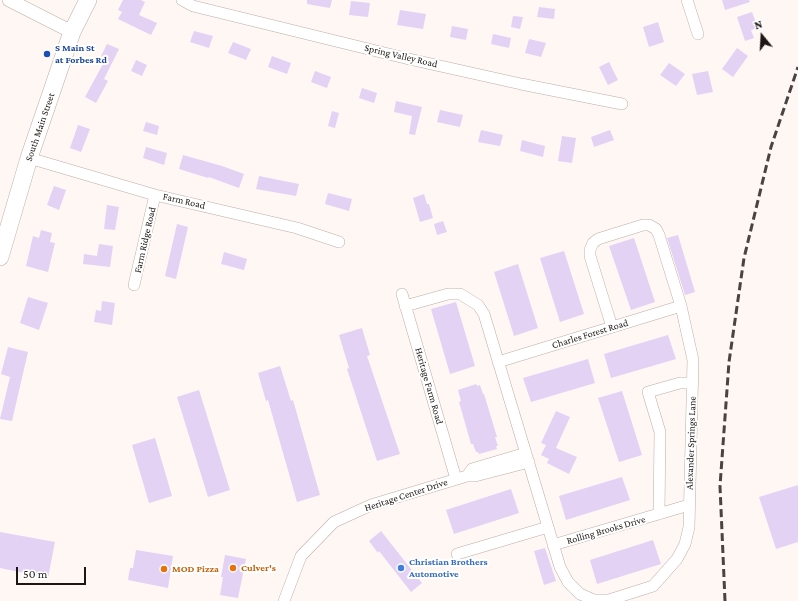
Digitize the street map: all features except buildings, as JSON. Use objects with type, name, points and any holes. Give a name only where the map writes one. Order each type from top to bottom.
[{"type":"main road","name":"South Main Street","points":[[0,257],[29,158],[72,32],[88,0]]},
{"type":"street","points":[[9,0],[72,32]]},
{"type":"street","name":"Spring Valley Road","points":[[182,0],[193,6],[409,59],[521,84],[622,104]]},
{"type":"street","points":[[687,0],[698,34]]},
{"type":"street","name":"Farm Road","points":[[29,158],[155,195],[297,228],[339,242]]},
{"type":"street","name":"Farm Ridge Road","points":[[134,285],[155,195]]},
{"type":"street","name":"Alexander Springs Lane","points":[[405,306],[448,294],[460,294],[478,305],[484,314],[560,567],[568,582],[580,594],[594,600],[609,600],[653,586],[677,559],[684,544],[689,527],[693,360],[681,306],[656,229],[649,225],[643,224],[598,239],[593,243],[590,250],[590,256],[612,327]]},
{"type":"street","name":"Heritage Farm Road","points":[[402,294],[462,477]]},
{"type":"street","name":"Charles Forest Road","points":[[498,362],[681,306]]},
{"type":"street","name":"Rolling Brooks Drive","points":[[659,514],[660,432],[648,392],[680,383],[693,383]]},
{"type":"street","points":[[462,477],[472,469],[527,458]]},
{"type":"street","name":"Heritage Center Drive","points":[[284,601],[301,556],[334,522],[371,505],[462,477]]},
{"type":"street","name":"Rolling Brooks Drive","points":[[553,545],[689,505]]},
{"type":"street","points":[[457,554],[548,527]]},
{"type":"railway","points":[[725,601],[720,486],[729,362],[744,258],[771,147],[798,67]]},
{"type":"place","name":"S Main St at Forbes Rd","points":[[47,54]]},
{"type":"place","name":"Culver's","points":[[233,568]]},
{"type":"place","name":"Christian Brothers Automotive","points":[[401,568]]},
{"type":"place","name":"MOD Pizza","points":[[164,569]]}]
